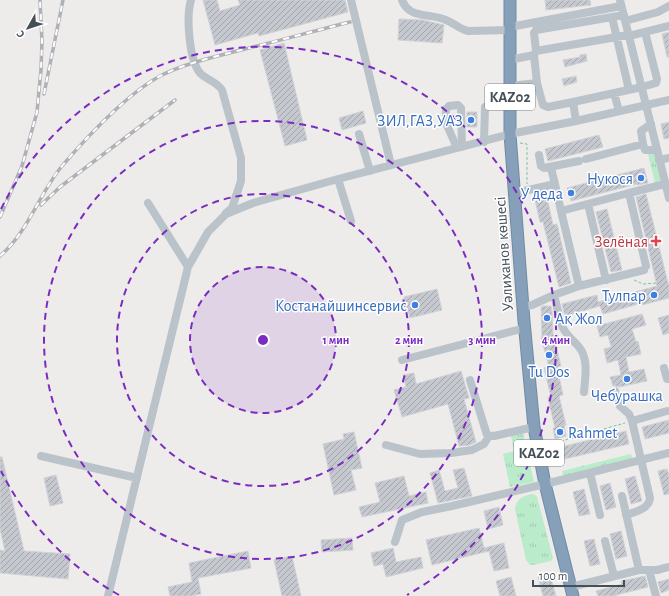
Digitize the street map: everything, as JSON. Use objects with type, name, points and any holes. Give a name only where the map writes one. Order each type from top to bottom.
[{"type":"highway","name":"Уәлиханов көшесі","points":[[510,0],[510,134],[524,328],[534,427],[572,591]]},
{"type":"street","points":[[108,596],[188,267],[208,232],[232,208],[241,181],[241,158],[222,90],[219,85],[200,72],[193,57],[188,23],[191,0]]},
{"type":"street","points":[[351,0],[391,165]]},
{"type":"street","points":[[402,0],[404,6],[412,12],[441,18],[462,30],[522,28],[534,33]]},
{"type":"street","points":[[509,28],[621,3],[669,198]]},
{"type":"street","points":[[534,33],[536,30],[612,17],[624,18],[658,12],[669,6]]},
{"type":"street","points":[[612,17],[629,90]]},
{"type":"street","points":[[509,60],[535,53],[616,37],[629,36],[669,26]]},
{"type":"street","points":[[534,33],[537,83],[543,105],[548,107],[642,88],[654,84],[657,81],[645,32]]},
{"type":"street","points":[[510,86],[537,83]]},
{"type":"street","points":[[614,93],[619,111]]},
{"type":"street","points":[[226,214],[253,203],[338,179],[510,134],[669,100]]},
{"type":"street","points":[[573,102],[576,121]]},
{"type":"street","points":[[484,142],[485,107]]},
{"type":"street","points":[[651,124],[642,130],[645,150],[657,150]]},
{"type":"street","points":[[359,134],[370,171]]},
{"type":"street","points":[[539,155],[542,168],[551,168],[644,144]]},
{"type":"street","points":[[659,160],[669,158]]},
{"type":"street","points":[[551,168],[579,286]]},
{"type":"street","points":[[338,179],[351,221]]},
{"type":"street","points":[[515,193],[555,184]]},
{"type":"street","points":[[561,211],[665,184]]},
{"type":"street","points":[[523,307],[532,305],[579,286],[606,280],[645,268],[629,193]]},
{"type":"street","points":[[148,203],[188,267]]},
{"type":"street","points":[[588,204],[606,280]]},
{"type":"street","points":[[554,295],[563,327],[566,333],[583,353],[586,370],[584,392]]},
{"type":"street","points":[[402,360],[524,328]]},
{"type":"street","points":[[664,368],[667,379],[669,379]]},
{"type":"street","points":[[470,380],[484,431],[489,436]]},
{"type":"street","points":[[615,391],[620,406],[629,414],[632,421],[650,500],[644,508],[626,515]]},
{"type":"street","points":[[632,421],[667,411]]},
{"type":"street","points":[[386,445],[420,454],[451,453],[472,450],[484,444],[489,436],[534,427]]},
{"type":"street","points":[[395,542],[402,520],[422,512],[546,484],[669,453]]},
{"type":"street","points":[[41,456],[137,478]]},
{"type":"street","points":[[590,473],[600,515]]},
{"type":"street","points":[[622,496],[639,570]]},
{"type":"street","points":[[605,541],[614,576]]},
{"type":"street","points":[[572,591],[614,576],[639,570],[657,570],[669,567]]},
{"type":"street","points":[[649,570],[656,596]]},
{"type":"path","points":[[520,143],[527,144],[528,191]]},
{"type":"path","points":[[551,444],[632,421]]},
{"type":"green space","points":[[654,153],[661,180],[655,183],[648,154]]},
{"type":"green space","points":[[523,433],[534,482],[510,487],[503,454],[514,451],[511,436]]},
{"type":"green space","points":[[631,454],[633,460],[564,478],[562,471]]},
{"type":"green space","points":[[531,494],[537,497],[553,558],[551,561],[533,565],[530,565],[526,560],[515,509],[520,498]]},
{"type":"building","points":[[203,0],[217,0],[220,11],[240,5],[238,0],[345,0],[348,12],[259,36],[258,33],[215,45]]},
{"type":"building","points":[[545,0],[590,0],[591,5],[546,10]]},
{"type":"building","points":[[399,19],[423,20],[444,25],[442,43],[398,40]]},
{"type":"building","points":[[669,32],[669,57],[667,57],[662,34]]},
{"type":"building","points":[[284,43],[307,140],[285,146],[260,50]]},
{"type":"building","points":[[586,54],[587,61],[565,67],[563,60],[580,57],[580,55]]},
{"type":"building","points":[[576,76],[577,82],[564,86],[562,79]]},
{"type":"building","points":[[363,111],[366,123],[342,130],[339,118]]},
{"type":"building","points":[[467,112],[477,112],[477,127],[467,127]]},
{"type":"building","points":[[669,122],[669,138],[664,139],[661,124]]},
{"type":"building","points":[[599,135],[603,147],[548,161],[545,149]]},
{"type":"building","points":[[644,168],[648,183],[637,184],[571,201],[567,188]]},
{"type":"building","points":[[546,193],[553,225],[557,224],[571,283],[559,287],[543,222],[540,222],[534,196]]},
{"type":"building","points":[[646,194],[669,283],[669,298],[642,305],[642,303],[603,314],[600,306],[565,316],[562,304],[597,295],[598,302],[657,286],[636,197]]},
{"type":"building","points":[[607,209],[622,270],[611,272],[596,212]]},
{"type":"building","points":[[437,289],[442,310],[410,318],[404,297]]},
{"type":"building","points":[[551,306],[553,334],[561,366],[557,367],[563,395],[559,396],[566,425],[564,425],[566,436],[555,439],[553,428],[555,428],[548,398],[551,397],[544,368],[549,367],[541,337],[541,307]]},
{"type":"building","points":[[642,314],[646,325],[632,329],[636,342],[638,341],[641,354],[626,357],[629,372],[644,369],[647,381],[619,387],[613,386],[610,377],[621,375],[618,360],[607,363],[604,349],[611,347],[608,335],[600,337],[597,326]]},
{"type":"building","points":[[669,315],[669,333],[663,335],[658,318]]},
{"type":"building","points":[[461,371],[469,398],[464,399],[476,442],[470,445],[459,446],[448,404],[402,417],[394,390],[406,387],[403,375],[414,373],[416,384]]},
{"type":"building","points":[[669,420],[669,433],[645,439],[642,427]]},
{"type":"building","points":[[626,431],[629,444],[560,460],[557,448]]},
{"type":"building","points":[[354,432],[362,468],[351,470],[356,490],[334,495],[323,444],[344,439],[343,434]]},
{"type":"building","points":[[0,457],[2,457],[24,551],[70,554],[68,579],[0,573],[0,550],[5,551],[0,529]]},
{"type":"building","points":[[464,468],[472,496],[438,503],[430,473],[439,470],[445,491],[458,488],[453,470]]},
{"type":"building","points":[[667,469],[669,475],[669,494],[664,495],[658,471]]},
{"type":"building","points":[[56,475],[63,503],[50,506],[44,478]]},
{"type":"building","points":[[404,476],[409,496],[426,492],[428,503],[362,517],[359,507],[380,502],[375,483]]},
{"type":"building","points":[[635,476],[642,501],[631,504],[625,479]]},
{"type":"building","points":[[610,483],[616,507],[606,510],[600,486]]},
{"type":"building","points":[[584,489],[590,514],[579,516],[573,492]]},
{"type":"building","points":[[499,507],[503,525],[488,529],[484,511]]},
{"type":"building","points":[[479,528],[484,548],[504,543],[509,568],[494,571],[489,551],[432,565],[426,540]]},
{"type":"building","points":[[621,531],[627,556],[616,559],[610,534]]},
{"type":"building","points":[[352,538],[353,550],[322,552],[321,540]]},
{"type":"building","points":[[594,539],[600,564],[590,566],[584,541]]},
{"type":"building","points":[[393,548],[396,562],[421,557],[423,568],[386,577],[383,564],[374,566],[371,553]]},
{"type":"building","points":[[248,551],[251,568],[198,578],[201,594],[190,596],[170,596],[168,587],[192,582],[189,563]]},
{"type":"building","points":[[292,556],[301,596],[282,596],[274,560]]},
{"type":"building","points":[[550,574],[556,596],[543,596],[538,577]]},
{"type":"building","points":[[645,576],[648,587],[616,595],[617,596],[598,596],[596,591],[622,584],[621,581]]},
{"type":"building","points":[[511,577],[516,596],[500,596],[496,581]]},
{"type":"building","points":[[669,579],[669,590],[661,593],[658,582]]},
{"type":"railway","points":[[0,217],[22,166],[37,112],[42,41],[40,0]]},
{"type":"railway","points":[[44,94],[63,0]]},
{"type":"railway","points":[[0,256],[18,236],[62,166],[108,117],[147,84],[180,67],[350,22]]},
{"type":"railway","points":[[41,205],[60,187],[175,100]]},
{"type":"place","name":"ЗИЛ,ГАЗ,УАЗ","points":[[471,120]]},
{"type":"place","name":"Нукося","points":[[641,178]]},
{"type":"place","name":"У деда","points":[[571,193]]},
{"type":"place","name":"Зелёная","points":[[656,241]]},
{"type":"place","name":"Тулпар","points":[[654,295]]},
{"type":"place","name":"Костанайшинсервис","points":[[415,305]]},
{"type":"place","name":"Ақ Жол","points":[[547,318]]},
{"type":"place","name":"Tu Dos","points":[[549,355]]},
{"type":"place","name":"Чебурашка","points":[[627,379]]},
{"type":"place","name":"Rahmet","points":[[560,432]]}]
